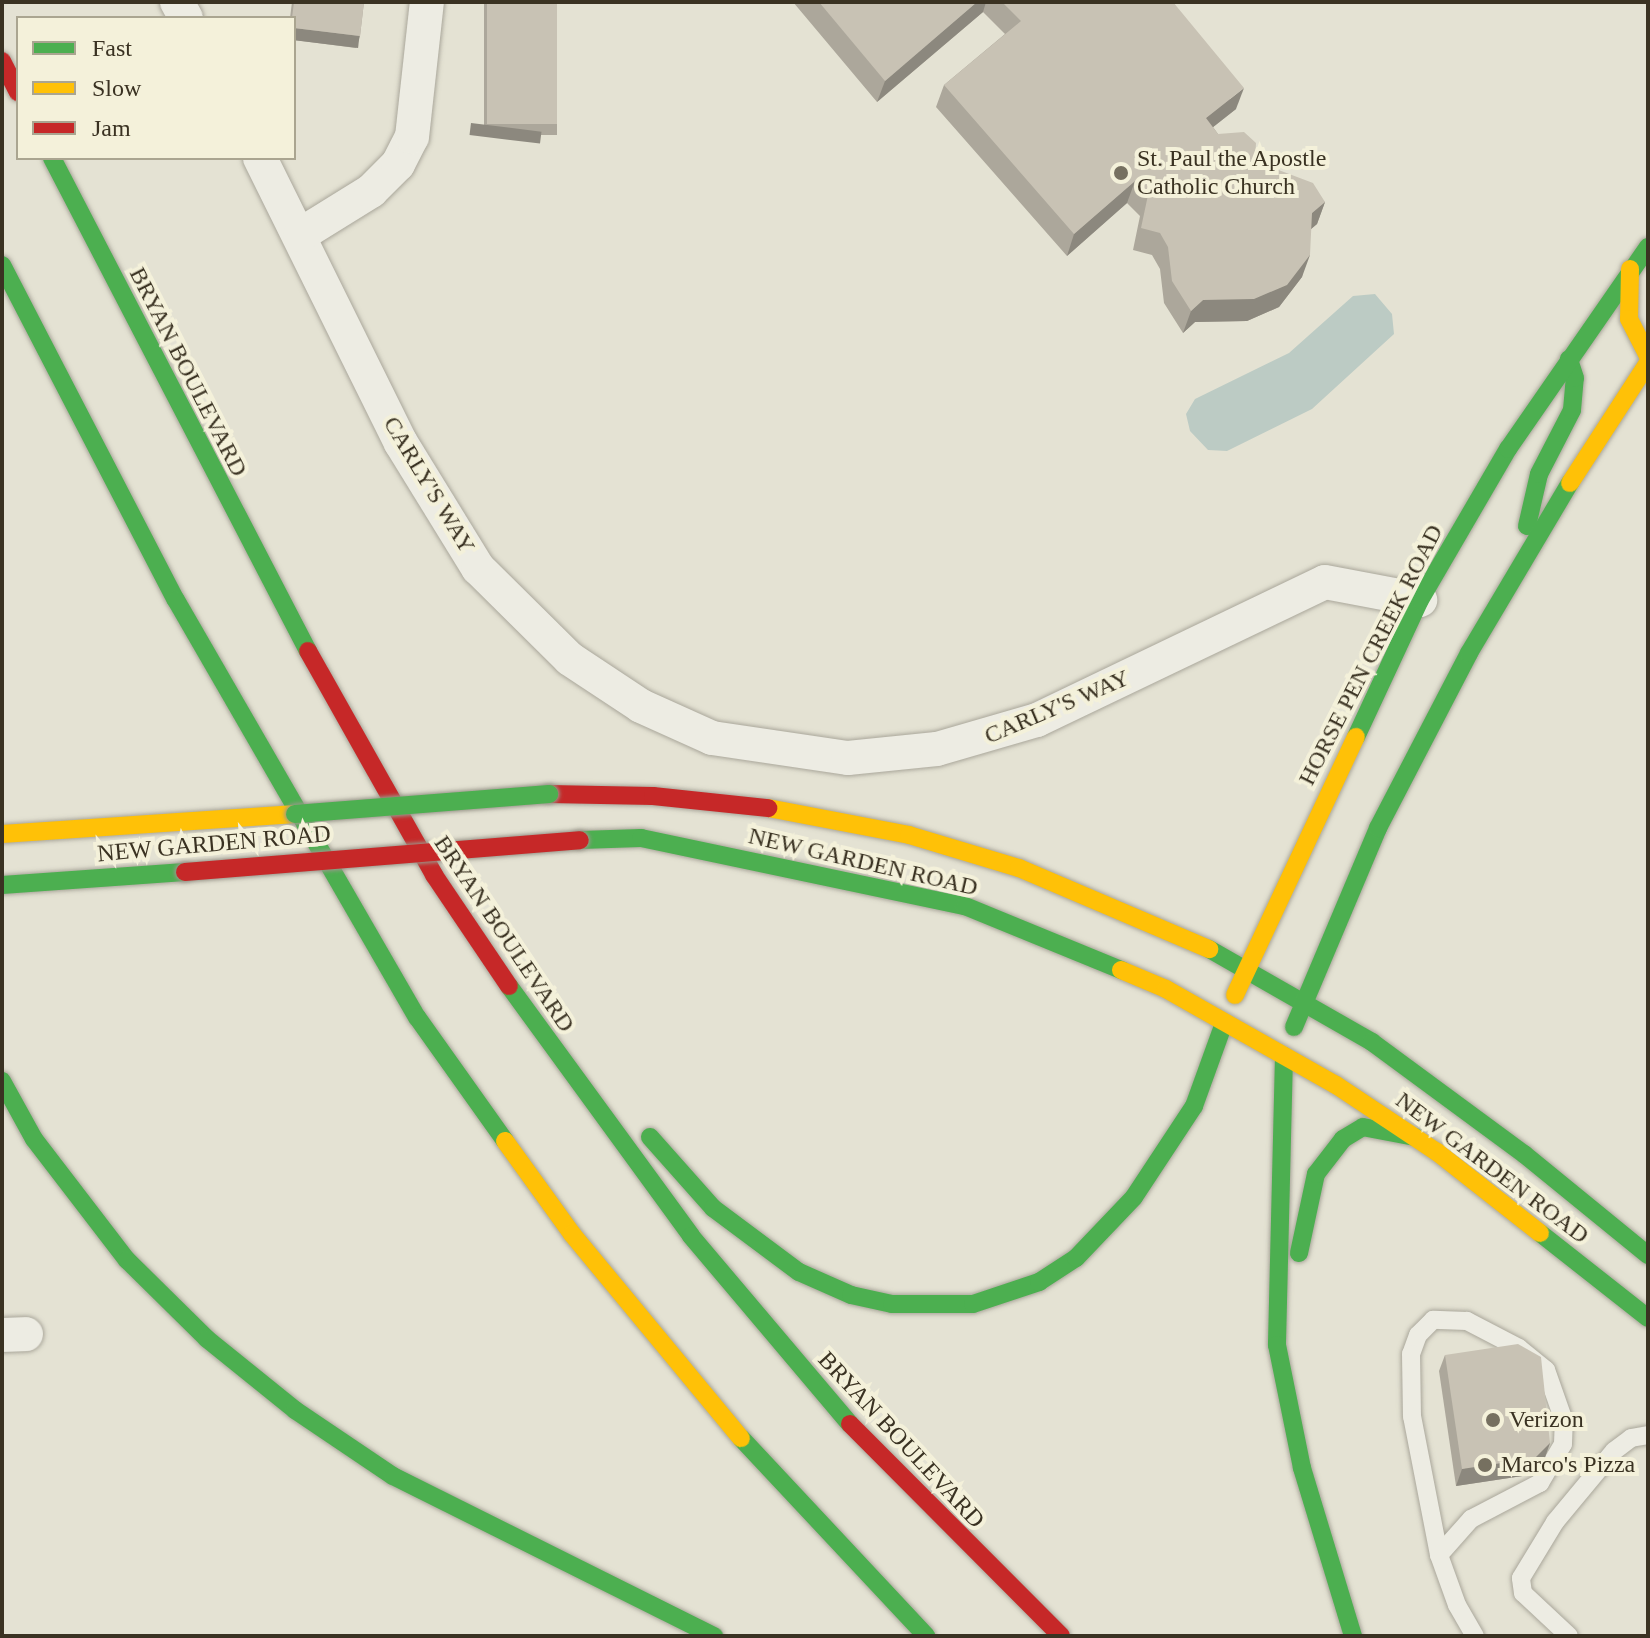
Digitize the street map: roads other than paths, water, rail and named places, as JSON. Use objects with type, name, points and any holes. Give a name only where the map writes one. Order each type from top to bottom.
[{"type":"main road","points":[[2,61],[16,88]]},
{"type":"main road","name":"BRYAN BOULEVARD","points":[[53,160],[273,590],[434,875],[536,1027],[691,1236],[874,1451],[1061,1636]]},
{"type":"main road","name":"HORSE PEN CREEK ROAD","points":[[641,1125],[713,1208],[799,1272],[851,1295],[892,1304],[934,1308],[973,1304],[1039,1282],[1076,1258],[1134,1197],[1194,1106],[1246,966],[1420,600],[1508,449],[1648,247]]},
{"type":"main road","points":[[2,265],[184,614],[417,1017],[572,1234],[675,1361],[810,1518],[926,1636]]},
{"type":"main road","points":[[1630,269],[1629,319],[1633,335],[1648,356]]},
{"type":"main road","points":[[1516,570],[1539,474],[1572,410],[1575,378],[1569,359]]},
{"type":"main road","points":[[1353,1636],[1302,1468],[1277,1345],[1284,1056],[1304,999],[1378,828],[1516,570],[1648,363]]},
{"type":"main road","name":"NEW GARDEN ROAD","points":[[2,834],[164,825],[549,794],[653,796],[756,806],[909,835],[1033,873],[1246,966],[1304,999],[1470,1114],[1648,1255]]},
{"type":"main road","name":"NEW GARDEN ROAD","points":[[2,885],[580,840],[641,838],[965,906],[1166,989],[1284,1056],[1415,1137],[1648,1318]]},
{"type":"main road","points":[[434,875],[582,1052]]},
{"type":"main road","points":[[2,1081],[34,1139],[127,1260],[207,1339],[295,1410],[393,1476],[714,1636]]},
{"type":"main road","points":[[1278,1307],[1297,1262],[1316,1174],[1334,1149],[1363,1127],[1415,1137]]},
{"type":"street","points":[[300,235],[371,191],[398,164],[412,137],[427,2]]},
{"type":"street","name":"CARLY'S WAY","points":[[261,160],[401,443],[478,568],[570,659],[641,706],[712,738],[848,758],[937,749],[1037,720],[1325,582],[1420,600]]},
{"type":"lane","points":[[1439,1555],[1471,1519],[1540,1483],[1563,1444],[1564,1421],[1546,1370],[1519,1348],[1467,1321],[1433,1320],[1418,1335],[1411,1354],[1412,1416],[1439,1555],[1457,1605],[1475,1636]]},
{"type":"lane","points":[[1569,1636],[1523,1593],[1521,1578],[1555,1522],[1614,1451],[1631,1438],[1648,1435]]},
{"type":"place","name":"St. Paul the Apostle Catholic Church","points":[[1121,173]]},
{"type":"place","name":"Verizon","points":[[1493,1420]]},
{"type":"place","name":"Marco's Pizza","points":[[1485,1465]]}]
